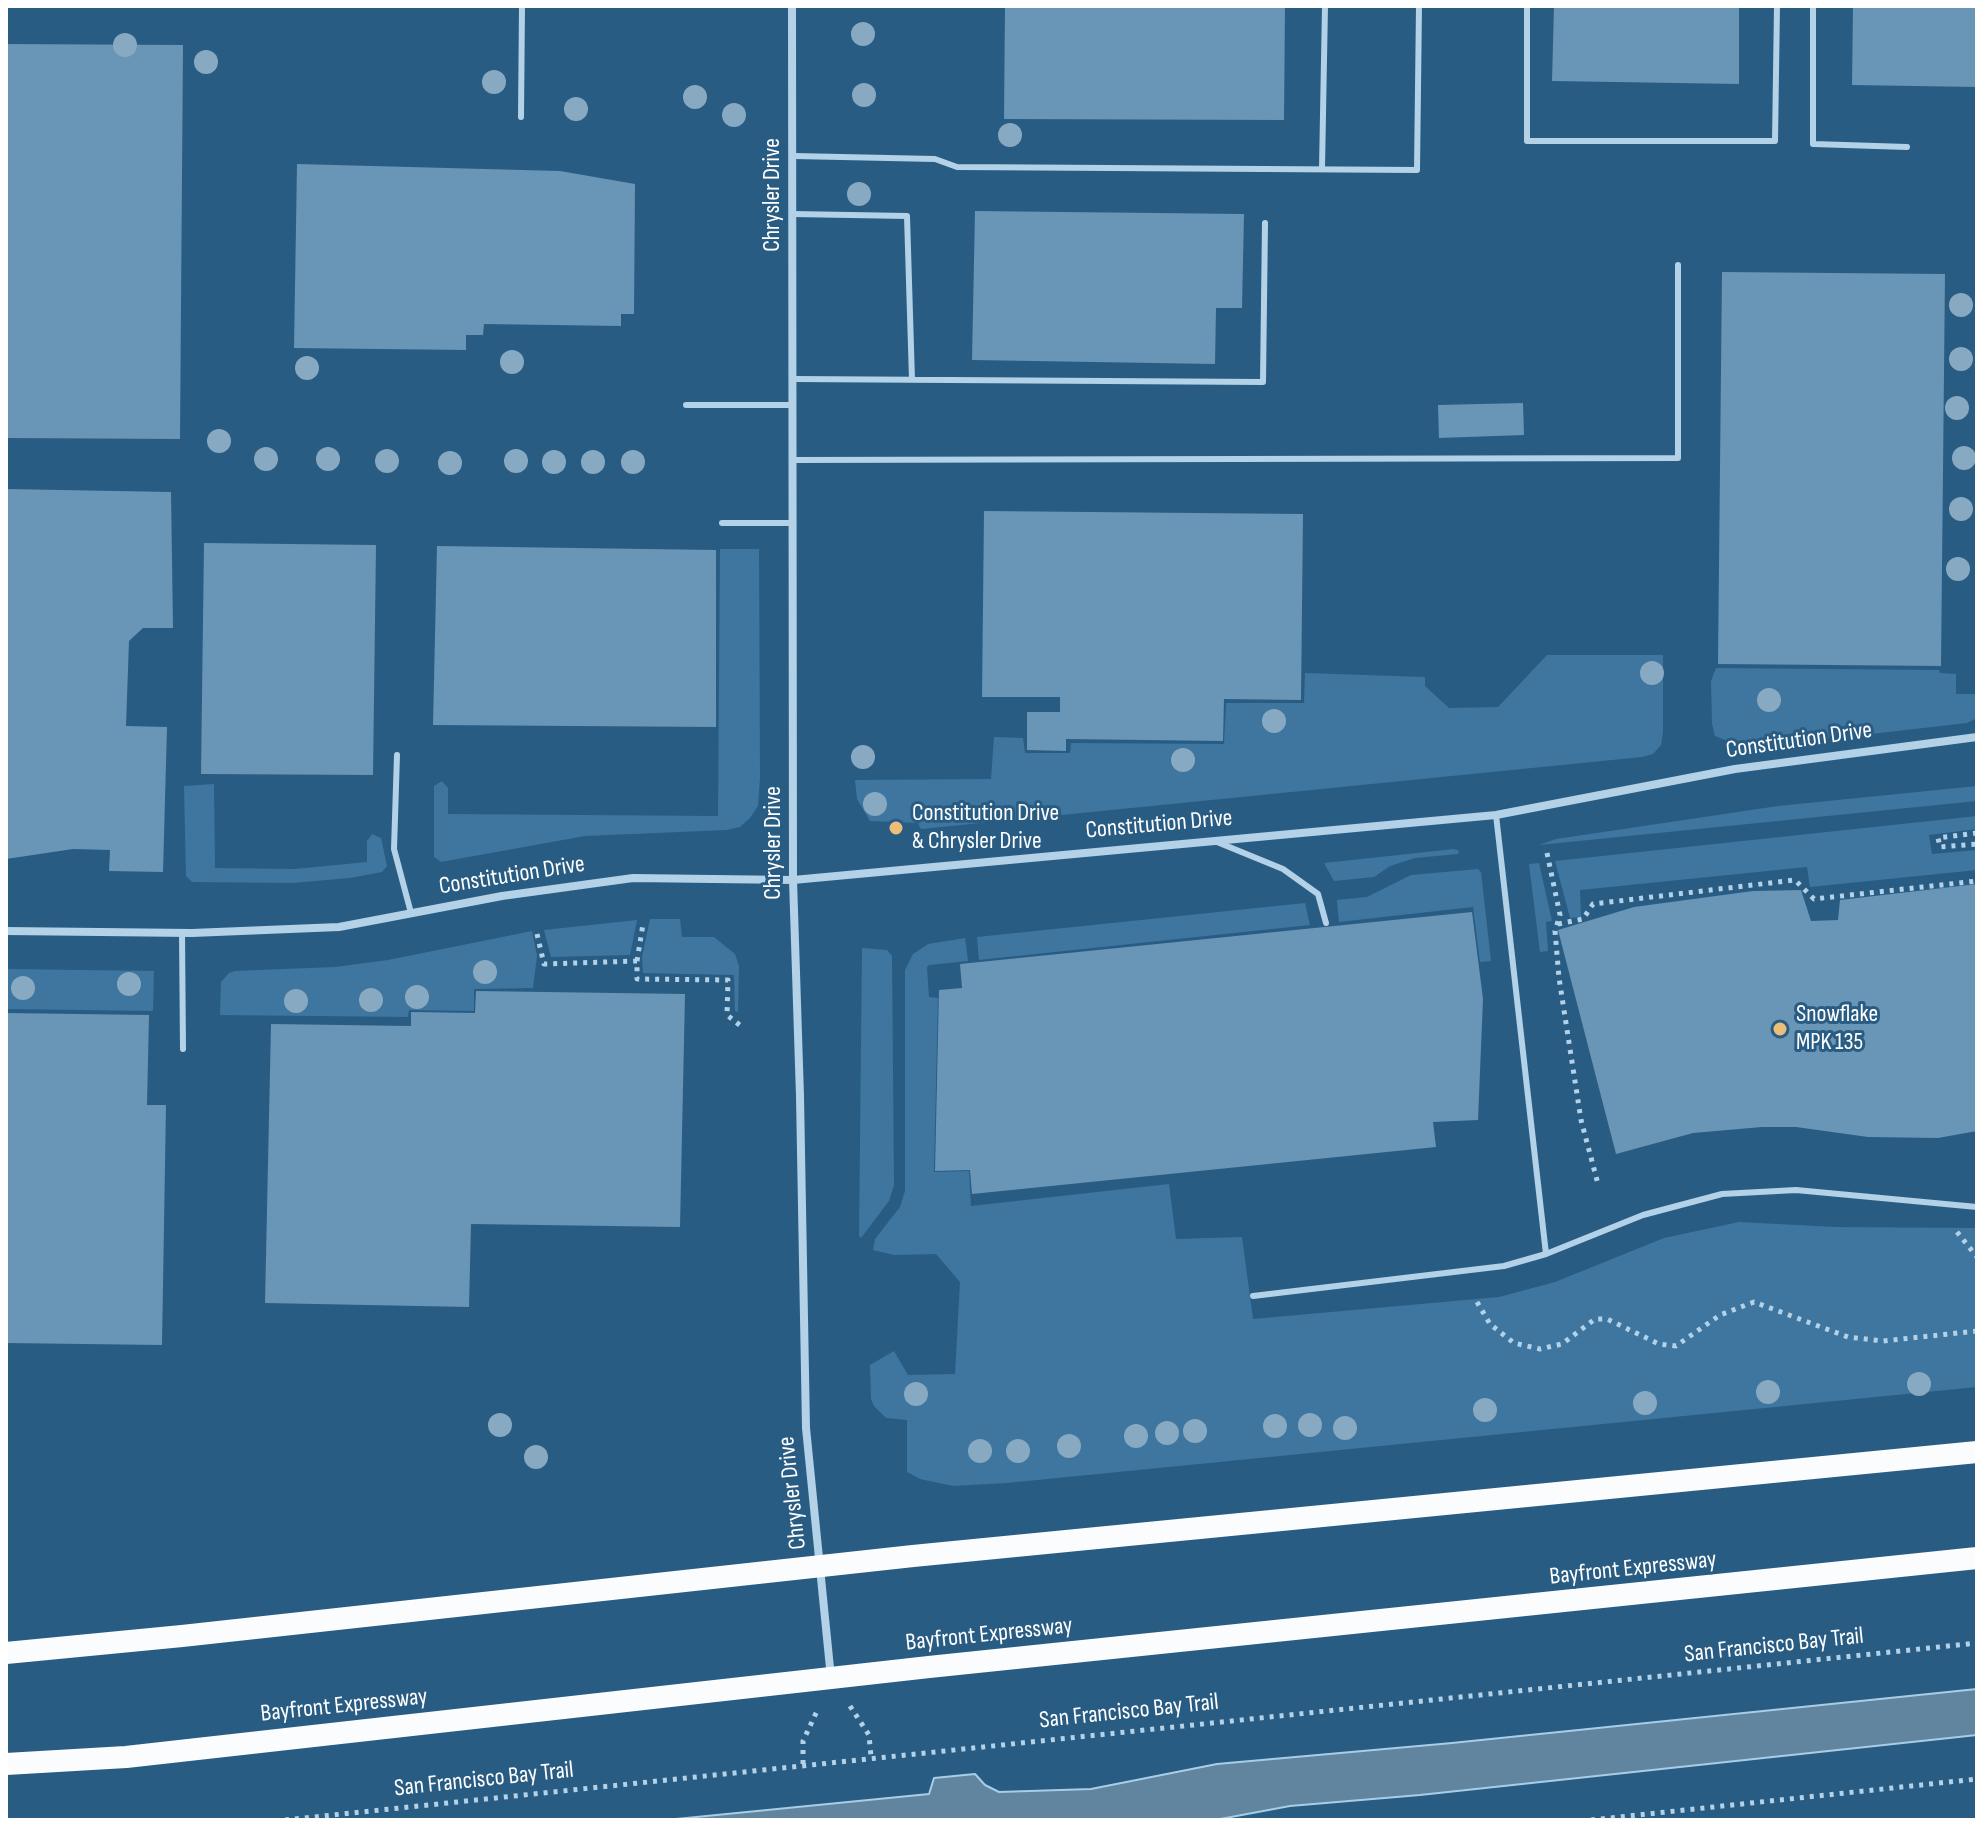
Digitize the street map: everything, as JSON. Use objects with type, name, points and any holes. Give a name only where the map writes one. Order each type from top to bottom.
[{"type":"highway","points":[[6,1653],[198,1635],[822,1566],[1977,1452]]},
{"type":"highway","name":"Bayfront Expressway","points":[[6,1764],[126,1757],[1977,1558]]},
{"type":"street","name":"Chrysler Drive","points":[[792,6],[793,880],[806,1451],[822,1566],[831,1679]]},
{"type":"street","name":"Constitution Drive","points":[[6,931],[182,933],[339,927],[502,896],[633,878],[793,880],[1496,815],[1735,769],[1977,737]]},
{"type":"lane","points":[[521,117],[522,6]]},
{"type":"lane","points":[[1322,168],[1325,6]]},
{"type":"lane","points":[[794,156],[935,159],[957,167],[1417,170],[1419,6]]},
{"type":"lane","points":[[1527,6],[1527,141],[1775,141],[1777,6]]},
{"type":"lane","points":[[1813,6],[1813,144],[1907,147]]},
{"type":"lane","points":[[793,214],[907,216],[912,380]]},
{"type":"lane","points":[[793,379],[1263,382],[1265,223]]},
{"type":"lane","points":[[793,460],[1678,458],[1678,265]]},
{"type":"lane","points":[[686,405],[793,405]]},
{"type":"lane","points":[[722,523],[793,523]]},
{"type":"lane","points":[[397,755],[394,849],[411,913]]},
{"type":"lane","points":[[1496,815],[1546,1254]]},
{"type":"lane","points":[[1214,840],[1283,869],[1318,894],[1326,923]]},
{"type":"lane","points":[[182,933],[183,1049]]},
{"type":"lane","points":[[1253,1296],[1504,1266],[1546,1254],[1643,1215],[1722,1194],[1796,1190],[1977,1207]]},
{"type":"path","points":[[1977,833],[1938,838],[1940,847],[1977,844]]},
{"type":"path","points":[[1547,853],[1560,915],[1555,931],[1581,1120],[1598,1184]]},
{"type":"path","points":[[1558,924],[1583,919],[1593,904],[1795,880],[1814,899],[1977,881]]},
{"type":"path","points":[[643,924],[637,979],[728,980],[727,1015],[742,1027]]},
{"type":"path","points":[[537,934],[544,964],[637,961]]},
{"type":"path","points":[[1957,1232],[1977,1257]]},
{"type":"path","points":[[1477,1302],[1490,1324],[1514,1343],[1540,1349],[1562,1344],[1595,1319],[1607,1319],[1659,1344],[1676,1346],[1720,1315],[1754,1302],[1848,1337],[1883,1341],[1977,1331]]},
{"type":"path","name":"San Francisco Bay Trail","points":[[285,1820],[1977,1643]]},
{"type":"path","points":[[831,1679],[869,1735],[871,1757]]},
{"type":"path","points":[[803,1764],[803,1741],[831,1679]]},
{"type":"path","points":[[1591,1820],[1977,1779]]},
{"type":"shaded area","points":[[720,549],[759,549],[760,778],[758,806],[750,818],[740,827],[727,830],[585,836],[441,862],[434,857],[434,786],[442,781],[448,788],[448,814],[718,816]]},
{"type":"shaded area","points":[[1547,655],[1663,655],[1661,745],[1653,754],[1642,757],[921,829],[918,823],[870,821],[857,799],[855,780],[991,779],[994,737],[1023,738],[1025,753],[1070,753],[1071,743],[1224,744],[1226,703],[1304,703],[1305,673],[1425,677],[1425,686],[1449,708],[1498,707]]},
{"type":"shaded area","points":[[1716,668],[1939,670],[1940,673],[1956,674],[1956,694],[1977,694],[1977,718],[1967,723],[1757,747],[1738,745],[1715,736],[1711,681]]},
{"type":"shaded area","points":[[214,784],[215,868],[295,869],[367,862],[367,841],[372,834],[381,838],[387,866],[382,872],[350,878],[292,883],[192,882],[186,876],[184,786]]},
{"type":"shaded area","points":[[1977,786],[1977,801],[1539,845],[1556,839],[1778,806]]},
{"type":"shaded area","points":[[1977,816],[1977,829],[1929,835],[1932,854],[1977,850],[1977,870],[1810,887],[1807,867],[1580,890],[1581,917],[1570,918],[1555,861]]},
{"type":"shaded area","points":[[1454,849],[1459,851],[1458,854],[1415,858],[1390,866],[1374,877],[1334,881],[1324,863]]},
{"type":"shaded area","points":[[1539,863],[1552,921],[1546,922],[1548,951],[1540,952],[1529,864]]},
{"type":"shaded area","points":[[1478,869],[1481,872],[1491,961],[1480,962],[1473,907],[1339,922],[1337,900],[1367,897],[1411,875]]},
{"type":"shaded area","points":[[1305,903],[1310,925],[979,960],[977,937]]},
{"type":"shaded area","points":[[650,919],[680,919],[682,937],[714,937],[735,954],[739,966],[738,1012],[735,1011],[734,975],[643,973],[642,957]]},
{"type":"shaded area","points":[[637,920],[630,955],[551,957],[544,930]]},
{"type":"shaded area","points":[[532,931],[537,956],[533,988],[474,989],[474,1011],[409,1010],[408,1017],[220,1015],[221,982],[235,971],[335,967],[388,960]]},
{"type":"shaded area","points":[[965,938],[968,961],[927,967],[929,997],[938,998],[934,1172],[969,1171],[971,1206],[1169,1184],[1176,1239],[1242,1237],[1253,1319],[1499,1297],[1555,1282],[1664,1238],[1739,1222],[1836,1227],[1977,1228],[1977,1387],[1007,1483],[953,1486],[920,1479],[907,1472],[907,1420],[886,1418],[874,1406],[870,1365],[894,1351],[908,1375],[955,1374],[960,1282],[936,1254],[894,1255],[873,1250],[875,1239],[900,1207],[905,1191],[905,970],[913,954],[928,944]]},
{"type":"shaded area","points":[[862,948],[887,950],[892,956],[894,1185],[889,1201],[861,1238],[859,1236]]},
{"type":"shaded area","points":[[6,969],[154,971],[153,1011],[6,1009]]},
{"type":"shaded area","points":[[1977,1689],[1977,1735],[1420,1795],[1290,1806],[1215,1820],[666,1820],[929,1794],[934,1778],[975,1774],[985,1785],[999,1792],[1091,1789],[1217,1764]]},
{"type":"building","points":[[1005,6],[1285,6],[1284,120],[1004,119]]},
{"type":"building","points":[[1554,6],[1739,6],[1739,84],[1552,81]]},
{"type":"building","points":[[1853,6],[1977,6],[1977,87],[1852,85]]},
{"type":"building","points":[[6,44],[183,45],[180,439],[6,438]]},
{"type":"building","points":[[297,164],[560,171],[635,184],[634,314],[621,314],[621,326],[484,324],[483,335],[466,335],[466,350],[294,348]]},
{"type":"building","points":[[975,211],[1244,214],[1242,308],[1216,308],[1215,364],[972,360]]},
{"type":"building","points":[[1722,272],[1945,274],[1941,666],[1718,664]]},
{"type":"building","points":[[1523,403],[1524,435],[1439,438],[1438,405]]},
{"type":"building","points":[[6,489],[171,492],[173,628],[143,628],[129,641],[126,726],[167,727],[163,872],[109,871],[110,850],[73,849],[6,859]]},
{"type":"building","points":[[984,511],[1303,514],[1301,700],[1224,699],[1223,741],[1066,739],[1066,751],[1027,750],[1027,712],[1060,712],[1060,697],[982,697]]},
{"type":"building","points":[[204,543],[376,545],[373,775],[201,774]]},
{"type":"building","points":[[437,546],[716,550],[716,727],[433,725]]},
{"type":"building","name":"Snowflake MPK 135","points":[[1977,884],[1977,1131],[1938,1138],[1868,1137],[1796,1127],[1762,1127],[1693,1133],[1616,1154],[1558,930],[1634,907],[1753,891],[1801,890],[1811,921],[1838,920],[1840,900]]},
{"type":"building","points":[[1472,912],[1483,999],[1478,1120],[1433,1122],[1436,1147],[972,1194],[970,1170],[935,1171],[939,990],[962,988],[960,964]]},
{"type":"building","points":[[476,991],[685,994],[680,1227],[471,1224],[469,1307],[265,1303],[271,1024],[411,1026],[411,1012],[475,1013]]},
{"type":"building","points":[[6,1013],[149,1015],[147,1105],[166,1105],[162,1345],[6,1343]]},
{"type":"place","name":"Constitution Drive & Chrysler Drive","points":[[896,828]]},
{"type":"place","name":"Snowflake MPK 135","points":[[1780,1029]]}]
